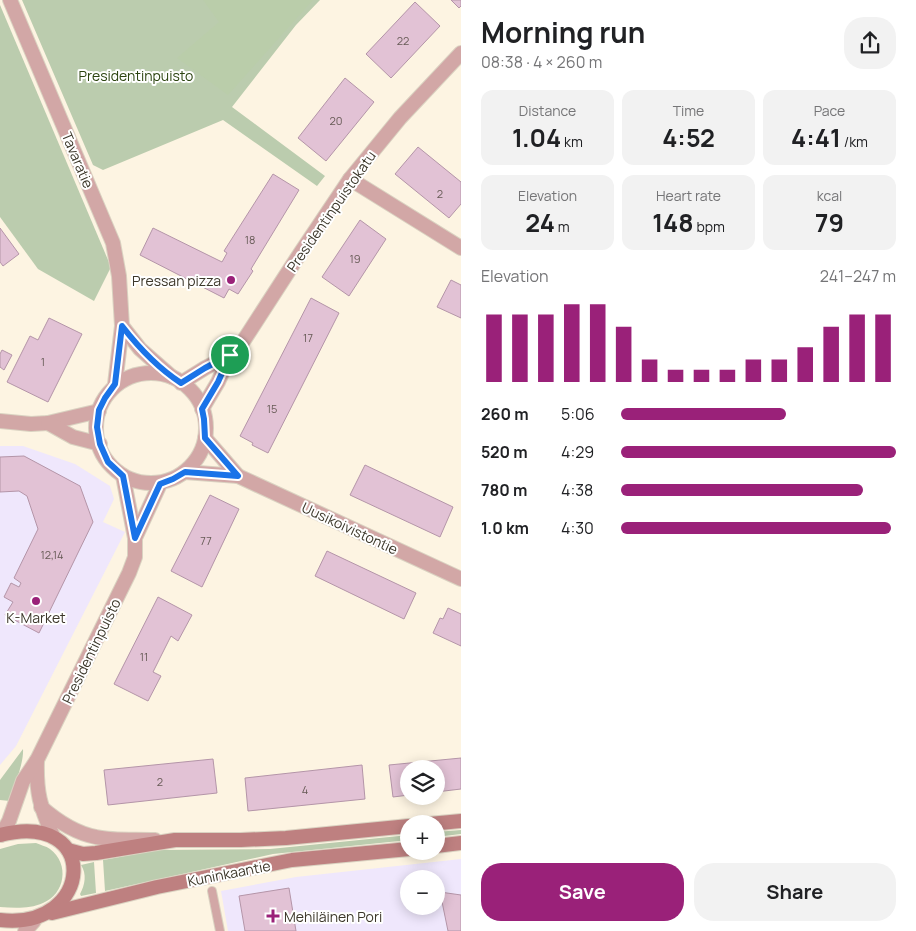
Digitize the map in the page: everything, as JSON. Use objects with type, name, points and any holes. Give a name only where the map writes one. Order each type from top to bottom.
[{"type":"main road","points":[[445,822],[461,820]]},
{"type":"main road","name":"Kuninkaantie","points":[[68,850],[83,854],[176,840],[286,838],[400,827]]},
{"type":"main road","points":[[0,835],[19,831],[36,831],[53,836],[68,850],[74,867],[73,882],[67,897],[52,913]]},
{"type":"main road","points":[[445,845],[461,843]]},
{"type":"main road","name":"Kuninkaantie","points":[[30,926],[52,913],[157,887],[292,860],[400,849]]},
{"type":"main road","points":[[0,920],[30,926]]},
{"type":"street","name":"Tavaratie","points":[[10,0],[113,243],[119,276],[122,326],[115,384]]},
{"type":"street","name":"Presidentinpuistokatu","points":[[202,409],[218,382],[230,355],[244,340],[350,179],[400,118],[461,53]]},
{"type":"street","points":[[350,179],[461,248]]},
{"type":"street","points":[[122,326],[140,348],[176,380],[193,392],[202,409],[205,438],[197,458],[185,472],[173,479],[160,484],[139,483],[123,476],[108,462],[100,444],[97,427],[99,410],[105,398],[115,384],[136,375],[153,372],[176,380]]},
{"type":"street","name":"Presidentinpuistokatu","points":[[176,380],[230,355]]},
{"type":"street","points":[[2,419],[31,424],[48,423],[99,410]]},
{"type":"street","points":[[48,423],[72,437],[100,444]]},
{"type":"street","points":[[205,438],[238,476]]},
{"type":"street","points":[[185,472],[238,476]]},
{"type":"street","name":"Presidentinpuisto","points":[[36,760],[129,573],[134,557],[135,538],[123,476]]},
{"type":"street","name":"Uusikoivistontie","points":[[238,476],[461,579]]},
{"type":"street","name":"Presidentinpuisto","points":[[135,538],[160,484]]},
{"type":"street","points":[[36,760],[36,786],[41,807],[53,836]]},
{"type":"street","points":[[0,835],[9,821],[23,781],[36,760]]},
{"type":"street","points":[[41,807],[55,820],[96,837],[176,840]]},
{"type":"lane","points":[[212,891],[220,931]]},
{"type":"shaded area","points":[[0,446],[23,446],[75,464],[110,486],[114,499],[103,522],[125,532],[16,746],[0,765]]},
{"type":"shaded area","points":[[461,859],[461,931],[228,931],[221,891],[296,877]]},
{"type":"green space","name":"Presidentinpuisto","points":[[22,0],[320,0],[296,25],[232,107],[325,176],[317,186],[223,120],[103,170],[93,165]]},
{"type":"green space","points":[[203,0],[313,0],[228,95],[177,58],[219,22]]},
{"type":"green space","points":[[0,5],[111,267],[94,301],[38,269],[0,217]]},
{"type":"green space","points":[[23,749],[20,768],[10,801],[0,800],[0,780]]},
{"type":"green space","points":[[461,830],[461,834],[445,836],[445,831]]},
{"type":"green space","points":[[400,836],[400,841],[273,854],[105,891],[103,860],[158,850],[270,849]]},
{"type":"green space","points":[[36,843],[47,847],[56,855],[62,870],[60,886],[50,899],[38,905],[22,908],[0,907],[0,849],[18,844]]},
{"type":"green space","points":[[94,862],[96,893],[81,896],[85,876],[81,865]]},
{"type":"building","points":[[451,0],[461,0],[461,6],[459,8]]},
{"type":"building","points":[[415,2],[440,26],[391,78],[366,54]]},
{"type":"building","points":[[345,78],[374,102],[326,161],[298,138]]},
{"type":"building","points":[[418,147],[461,182],[461,204],[449,218],[395,174]]},
{"type":"building","points":[[273,174],[299,190],[238,294],[229,289],[224,298],[140,255],[153,228],[222,262],[227,253],[224,251]]},
{"type":"building","points":[[360,220],[386,239],[349,296],[322,277]]},
{"type":"building","points":[[0,228],[19,254],[3,266],[0,262]]},
{"type":"building","points":[[451,280],[461,285],[461,318],[437,307]]},
{"type":"building","points":[[311,298],[339,313],[268,453],[240,436]]},
{"type":"building","points":[[49,318],[82,334],[48,402],[7,382],[30,336],[38,340]]},
{"type":"building","points":[[2,350],[12,355],[4,370],[0,367],[0,354]]},
{"type":"building","points":[[24,456],[80,486],[93,522],[39,633],[5,615],[13,602],[4,597],[11,583],[19,587],[21,583],[14,578],[38,529],[27,496],[19,491],[0,492],[0,457]]},
{"type":"building","points":[[365,465],[453,507],[440,537],[350,495]]},
{"type":"building","points":[[210,495],[239,509],[202,587],[171,571]]},
{"type":"building","points":[[327,551],[416,593],[404,619],[315,576]]},
{"type":"building","points":[[158,597],[192,615],[178,641],[171,636],[153,672],[161,676],[148,701],[114,684]]},
{"type":"building","points":[[448,608],[461,614],[461,646],[433,633],[440,618],[443,619]]},
{"type":"building","points":[[461,758],[461,789],[445,791],[445,760],[440,760]]},
{"type":"building","points":[[213,759],[217,793],[108,805],[104,770]]},
{"type":"building","points":[[400,764],[400,796],[393,797],[389,765]]},
{"type":"building","points":[[362,765],[365,799],[248,811],[245,778]]},
{"type":"building","points":[[289,888],[296,931],[245,931],[239,896]]},
{"type":"building","points":[[445,893],[461,895],[461,931],[448,931],[445,915]]},
{"type":"place","name":"Pressan pizza","points":[[231,280]]},
{"type":"place","name":"K-Market","points":[[36,601]]},
{"type":"place","name":"Mehiläinen Pori","points":[[273,916]]},
{"type":"route","points":[[122,326],[140,348],[181,383],[230,355],[218,382],[202,409],[205,438],[238,476],[185,472],[160,484],[135,538],[123,476],[108,462],[100,444],[97,427],[99,410],[115,384],[122,326]]}]
